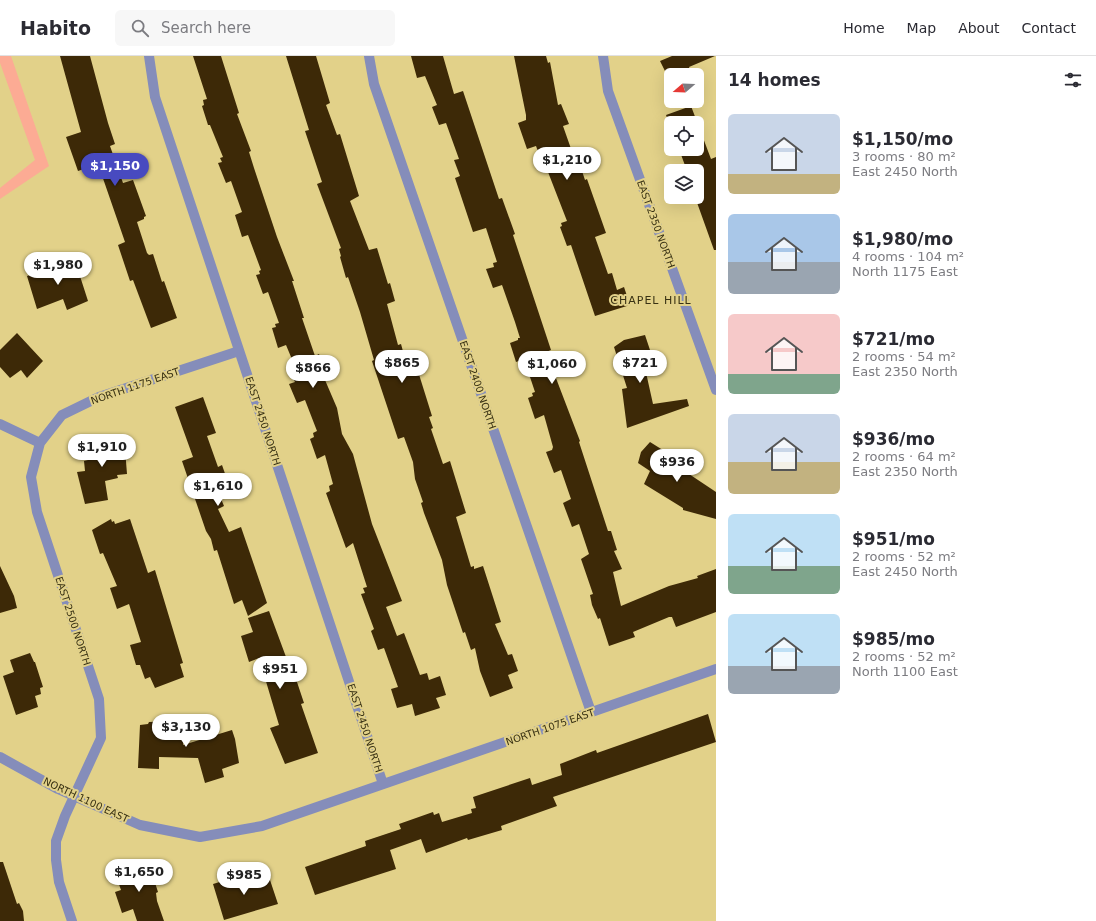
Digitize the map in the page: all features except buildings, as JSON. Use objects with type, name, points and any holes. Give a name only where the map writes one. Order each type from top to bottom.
[{"type":"street","name":"EAST 2450 NORTH","points":[[149,56],[155,97],[383,784]]},
{"type":"street","name":"EAST 2400 NORTH","points":[[369,56],[374,84],[591,712]]},
{"type":"street","name":"EAST 2350 NORTH","points":[[604,56],[608,91],[716,390]]},
{"type":"street","name":"NORTH 1175 EAST","points":[[40,443],[62,415],[99,397],[239,351]]},
{"type":"street","points":[[0,424],[40,443]]},
{"type":"street","name":"EAST 2500 NORTH","points":[[40,443],[31,477],[37,512],[99,699],[101,738],[56,841],[56,860],[59,882],[72,921]]},
{"type":"street","name":"NORTH 1075 EAST","points":[[383,784],[716,669]]},
{"type":"street","name":"NORTH 1100 EAST","points":[[0,756],[75,797],[140,825],[200,837],[262,826],[383,784]]},
{"type":"shaded area","points":[[0,56],[11,56],[49,166],[0,199],[0,188],[35,160],[0,63]]},
{"type":"district","name":"CHAPEL HILL","points":[[651,300]]}]
